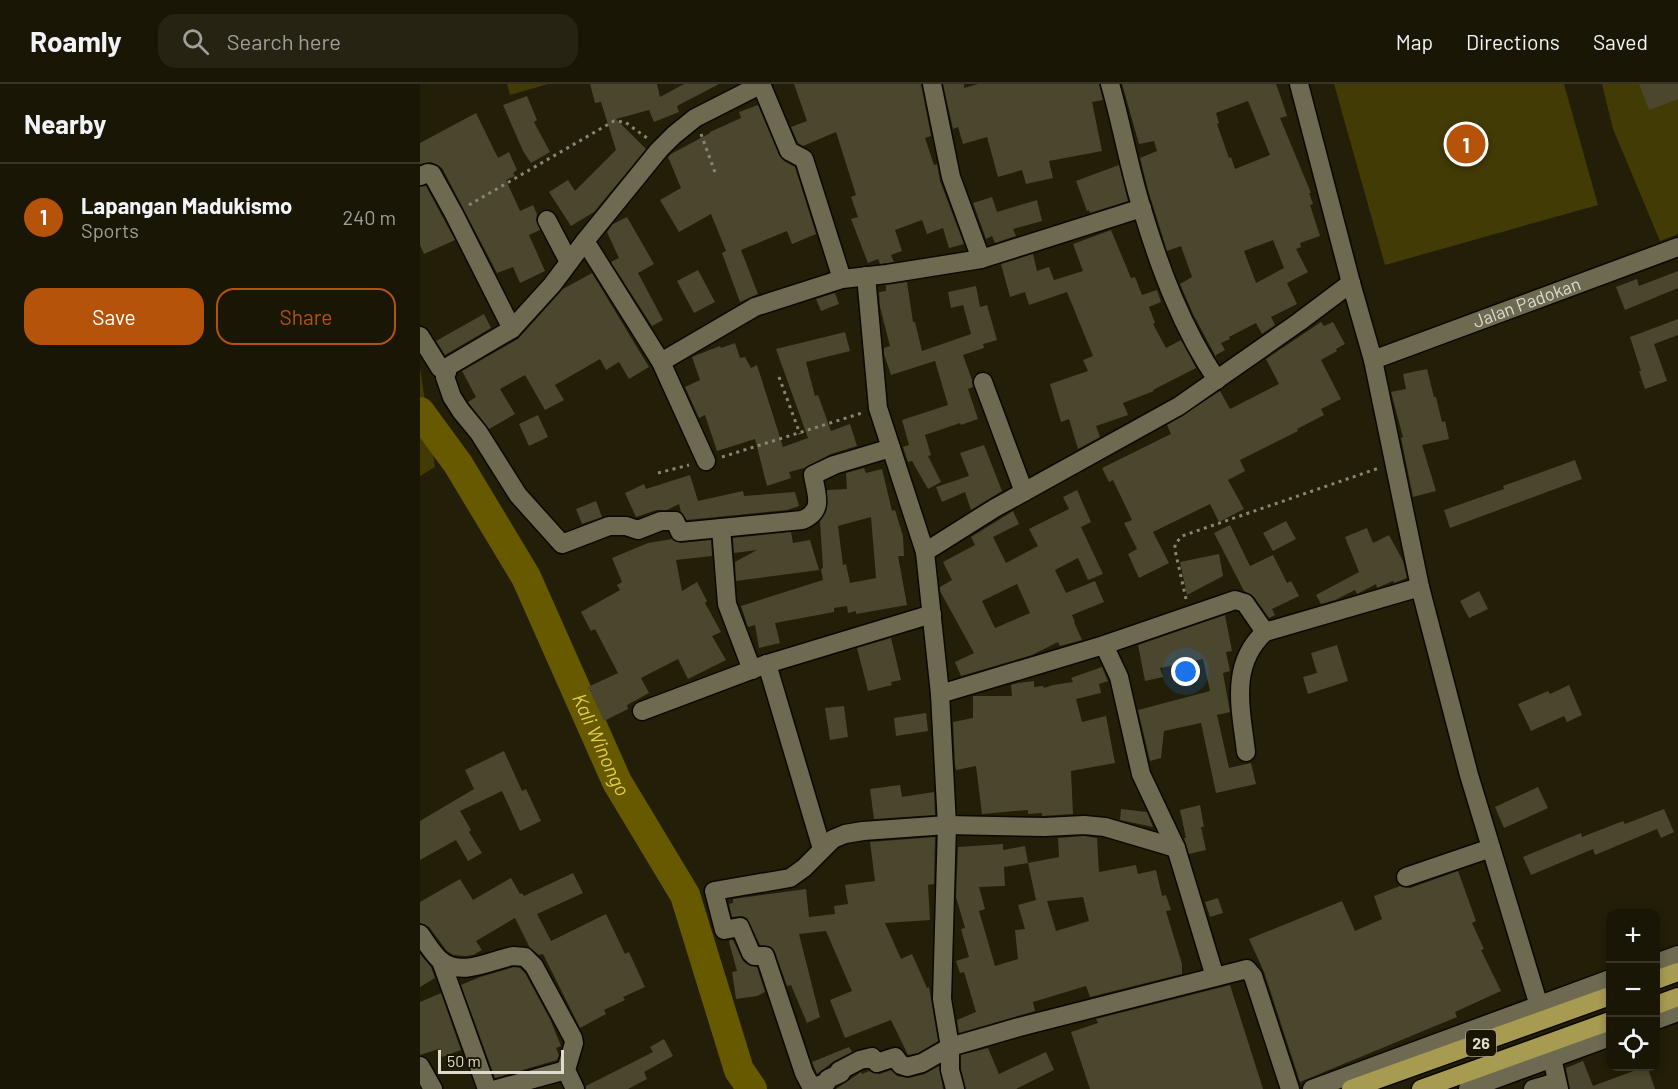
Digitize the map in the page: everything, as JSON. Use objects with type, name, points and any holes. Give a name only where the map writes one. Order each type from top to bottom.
[{"type":"highway","points":[[1660,979],[1678,972]]},
{"type":"highway","name":"26","points":[[1351,1089],[1598,995]]},
{"type":"highway","points":[[1660,1004],[1678,997]]},
{"type":"highway","name":"26","points":[[1421,1089],[1500,1076],[1606,1023]]},
{"type":"street","points":[[842,279],[804,159],[789,151],[761,84],[695,118],[659,150],[552,285],[512,329],[448,366],[445,377],[452,397],[479,433],[518,495],[562,544],[609,526],[626,526],[638,530],[661,521],[675,521],[680,532],[802,520],[809,517],[818,504],[813,476],[834,465],[891,448]]},
{"type":"street","points":[[932,84],[951,177],[981,259]]},
{"type":"street","points":[[1110,84],[1142,208],[1180,316],[1217,380]]},
{"type":"street","points":[[1299,84],[1373,360],[1420,587],[1469,775],[1539,1006]]},
{"type":"street","points":[[420,176],[432,174],[512,329]]},
{"type":"street","points":[[661,362],[755,307],[842,279],[981,259],[1142,208]]},
{"type":"street","points":[[546,220],[569,262]]},
{"type":"street","points":[[585,241],[661,362],[706,461]]},
{"type":"street","name":"Jalan Padokan","points":[[1373,360],[1678,247]]},
{"type":"street","points":[[866,276],[878,408],[925,552],[932,614],[940,694],[947,825],[942,999],[950,1047],[950,1070],[956,1089]]},
{"type":"street","points":[[925,552],[1024,492],[1179,406],[1351,283]]},
{"type":"street","points":[[420,336],[440,368],[447,372]]},
{"type":"street","points":[[983,382],[1024,492]]},
{"type":"street","points":[[722,528],[727,604],[760,667],[822,849]]},
{"type":"street","points":[[1246,752],[1239,684],[1242,668],[1252,645],[1265,632],[1420,587]]},
{"type":"street","points":[[940,694],[1104,645],[1228,602],[1245,603],[1265,632]]},
{"type":"street","points":[[642,711],[760,667],[932,614]]},
{"type":"street","points":[[1104,645],[1119,677],[1141,774],[1176,848],[1215,977]]},
{"type":"street","points":[[1176,848],[1105,827],[1084,825],[1045,827],[947,825],[863,831],[833,839],[804,868],[790,878],[714,891],[724,930],[740,927],[751,953],[754,956],[765,956],[804,1073],[812,1089],[860,1060],[872,1057],[877,1063],[894,1057],[901,1065],[922,1063],[950,1047],[1244,969],[1251,972],[1290,1089]]},
{"type":"street","points":[[1406,877],[1491,848]]},
{"type":"street","points":[[420,934],[431,954],[487,1089]]},
{"type":"street","points":[[431,954],[453,967],[467,968],[513,956],[528,959],[573,1038],[566,1070],[575,1089]]},
{"type":"street","points":[[1660,962],[1678,955]]},
{"type":"street","points":[[1312,1089],[1539,1006],[1598,995]]},
{"type":"street","points":[[1660,1019],[1678,1012]]},
{"type":"street","points":[[1468,1089],[1606,1039]]},
{"type":"street","points":[[1533,1089],[1558,1086],[1552,1058]]},
{"type":"street","points":[[420,1066],[434,1089]]},
{"type":"street","points":[[497,1089],[566,1070]]},
{"type":"path","points":[[695,118],[716,175]]},
{"type":"path","points":[[454,214],[614,121],[622,121],[632,126],[659,150]]},
{"type":"path","points":[[779,376],[800,434]]},
{"type":"path","points":[[658,473],[800,434],[878,408]]},
{"type":"path","points":[[1189,615],[1175,550],[1175,544],[1182,536],[1394,462]]},
{"type":"shaded area","points":[[507,84],[548,84],[510,95]]},
{"type":"shaded area","points":[[1334,84],[1564,84],[1598,205],[1385,265]]},
{"type":"shaded area","points":[[1602,84],[1678,84],[1678,234],[1660,241],[1613,129]]},
{"type":"shaded area","points":[[420,368],[435,467],[420,476]]},
{"type":"building","points":[[590,84],[657,84],[660,97],[684,84],[719,84],[677,106],[679,112],[654,122],[649,110],[616,119],[646,149],[594,212],[571,226],[549,192],[568,180],[575,191],[616,150],[601,102],[595,103]]},
{"type":"building","points":[[794,84],[921,84],[931,136],[925,138],[934,165],[937,164],[940,181],[964,244],[949,248],[943,228],[927,234],[922,220],[895,230],[902,251],[891,255],[894,262],[880,264],[878,259],[868,263],[851,219],[858,217],[851,197],[856,195],[836,132],[803,146],[798,143],[791,127],[807,121]]},
{"type":"building","points":[[943,84],[964,84],[964,88],[978,84],[1099,84],[1103,100],[1092,102],[1102,151],[1049,161],[1053,178],[1026,184],[1022,170],[998,177],[987,137],[963,144],[958,127],[953,129]]},
{"type":"building","points":[[1122,84],[1276,84],[1287,116],[1280,118],[1311,193],[1309,193],[1313,204],[1310,205],[1320,236],[1300,243],[1301,247],[1296,249],[1308,272],[1287,283],[1297,304],[1271,317],[1275,325],[1262,334],[1256,323],[1229,337],[1230,339],[1221,343],[1225,350],[1216,357],[1180,284],[1192,277],[1181,246],[1167,251],[1148,190],[1140,158],[1157,151],[1154,141],[1139,144]],"holes":[[[1248,101],[1270,155],[1235,169],[1217,124],[1219,123],[1216,113]],[[1273,240],[1284,268],[1256,283],[1244,251]]]},
{"type":"building","points":[[1639,84],[1678,84],[1678,99],[1649,110]]},
{"type":"building","points":[[527,96],[537,120],[534,122],[550,152],[531,163],[523,151],[503,105]]},
{"type":"building","points":[[758,105],[779,155],[795,167],[816,234],[792,244],[787,231],[741,250],[758,294],[740,302],[722,253],[726,251],[711,214],[679,232],[660,200],[681,188],[668,157],[671,154],[741,118],[739,112]]},
{"type":"building","points":[[476,113],[498,158],[509,152],[517,170],[513,173],[515,176],[506,180],[520,211],[533,205],[537,214],[536,220],[540,230],[529,235],[545,271],[520,283],[513,267],[497,273],[442,168],[431,162],[420,164],[420,143]]},
{"type":"building","points":[[1119,165],[1128,201],[1090,213],[1089,210],[1087,211],[1076,181]]},
{"type":"building","points":[[426,186],[455,240],[424,254],[420,245],[420,187]]},
{"type":"building","points":[[992,197],[997,212],[1037,200],[1042,221],[1013,229],[1016,236],[995,243],[992,236],[986,239],[973,203]]},
{"type":"building","points":[[627,217],[654,264],[638,273],[663,320],[652,326],[611,262],[619,258],[607,232],[613,224]]},
{"type":"building","points":[[1111,230],[1131,278],[1135,277],[1142,295],[1157,290],[1161,302],[1149,307],[1155,323],[1153,324],[1166,348],[1181,340],[1196,368],[1154,391],[1123,403],[1128,415],[1096,426],[1100,437],[1078,449],[1069,419],[1061,422],[1050,384],[1088,371],[1083,360],[1093,356],[1067,292],[1029,305],[1025,292],[1010,297],[1001,264],[1033,254],[1037,271],[1049,267],[1054,280],[1083,271],[1073,244]]},
{"type":"building","points":[[698,270],[715,302],[694,313],[677,281]]},
{"type":"building","points":[[1678,271],[1678,288],[1625,310],[1616,287],[1637,279],[1639,286]]},
{"type":"building","points":[[592,273],[649,367],[629,379],[619,362],[606,370],[600,359],[555,385],[564,400],[545,410],[525,375],[500,389],[515,414],[489,429],[468,402],[476,397],[462,371],[518,339],[563,289]]},
{"type":"building","points":[[907,282],[913,322],[915,322],[922,351],[971,334],[963,305],[951,308],[948,292],[976,286],[980,307],[987,305],[997,340],[983,344],[984,348],[963,355],[972,380],[973,387],[968,389],[978,419],[925,435],[931,455],[928,456],[941,482],[928,489],[912,461],[908,462],[903,447],[909,445],[902,420],[948,405],[935,361],[891,375],[884,354],[884,348],[890,346],[880,307],[879,292],[886,291],[886,285]]},
{"type":"building","points":[[835,293],[839,304],[821,311],[816,299]]},
{"type":"building","points":[[484,314],[491,328],[445,355],[436,341]]},
{"type":"building","points":[[1678,319],[1678,335],[1654,344],[1667,381],[1645,389],[1630,337]]},
{"type":"building","points":[[1321,322],[1324,326],[1333,322],[1345,344],[1321,360],[1341,399],[1321,409],[1324,415],[1297,429],[1298,431],[1240,460],[1245,471],[1228,480],[1244,509],[1219,522],[1210,504],[1153,532],[1169,563],[1139,578],[1128,554],[1137,549],[1124,523],[1132,520],[1113,480],[1109,482],[1102,468],[1171,434],[1167,425],[1220,391],[1230,409],[1279,384],[1266,359]]},
{"type":"building","points":[[845,332],[850,351],[806,362],[815,396],[818,395],[831,431],[850,424],[857,446],[831,454],[804,468],[789,472],[791,478],[767,486],[755,439],[717,451],[705,415],[699,418],[685,387],[700,380],[692,357],[735,343],[740,358],[745,357],[751,368],[757,365],[783,447],[808,438],[776,349]]},
{"type":"building","points":[[1427,369],[1449,439],[1422,445],[1436,491],[1413,497],[1401,438],[1403,437],[1391,392],[1406,389],[1403,374]]},
{"type":"building","points":[[538,415],[548,437],[529,446],[519,424]]},
{"type":"building","points":[[984,445],[1002,491],[971,510],[965,492],[942,502],[936,487],[969,476],[960,453]]},
{"type":"building","points":[[1575,460],[1582,479],[1450,528],[1444,510]]},
{"type":"building","points":[[864,468],[866,473],[882,469],[892,511],[895,510],[903,536],[904,556],[898,556],[907,605],[856,614],[856,611],[848,613],[847,606],[834,608],[834,612],[775,623],[780,643],[759,648],[755,625],[748,627],[741,606],[823,580],[820,521],[827,509],[827,490],[847,489],[846,473]],"holes":[[[871,517],[876,578],[850,583],[846,564],[843,565],[838,526]]]},
{"type":"building","points":[[690,475],[698,501],[743,491],[744,496],[795,492],[799,506],[787,510],[687,520],[679,504],[667,510],[657,510],[636,517],[625,493],[644,484],[646,489]]},
{"type":"building","points":[[1077,490],[1091,522],[1081,527],[1103,574],[1088,580],[1078,558],[1055,570],[1066,593],[1095,581],[1104,602],[1072,615],[1082,640],[1060,646],[1058,642],[1032,655],[961,676],[955,662],[974,653],[940,591],[940,587],[952,580],[943,562],[975,545],[971,537],[1013,511],[1019,524],[993,537],[1006,563],[1038,546],[1029,529],[1069,509],[1063,497]],"holes":[[[1017,584],[1030,613],[995,628],[982,601]]]},
{"type":"building","points":[[596,501],[602,517],[582,524],[576,509]]},
{"type":"building","points":[[1286,521],[1296,539],[1273,551],[1263,533]]},
{"type":"building","points":[[1230,525],[1250,566],[1273,555],[1287,583],[1291,581],[1299,596],[1272,609],[1275,615],[1269,618],[1254,597],[1244,591],[1214,533]]},
{"type":"building","points":[[1367,528],[1373,543],[1389,535],[1403,561],[1407,578],[1377,588],[1376,584],[1357,594],[1355,590],[1321,604],[1316,595],[1359,572],[1345,537]]},
{"type":"building","points":[[791,532],[793,543],[810,540],[819,570],[736,581],[735,562],[757,550],[734,553],[733,538]]},
{"type":"building","points":[[672,539],[681,543],[711,540],[712,556],[676,560],[682,591],[697,582],[707,601],[705,603],[721,632],[712,636],[726,660],[688,679],[678,659],[641,678],[649,693],[627,705],[628,709],[604,721],[588,687],[618,673],[595,629],[591,631],[581,612],[620,590],[617,585],[622,582],[612,558],[648,543]]},
{"type":"building","points":[[1219,554],[1223,576],[1187,595],[1180,562]]},
{"type":"building","points":[[1479,591],[1488,609],[1469,618],[1460,601]]},
{"type":"building","points":[[1225,615],[1232,651],[1226,652],[1230,671],[1223,673],[1230,712],[1217,715],[1229,768],[1251,763],[1256,784],[1216,793],[1201,723],[1164,731],[1161,758],[1150,761],[1138,710],[1210,691],[1203,659],[1160,668],[1163,677],[1145,681],[1138,645]]},
{"type":"building","points":[[891,638],[901,680],[891,682],[892,685],[868,691],[857,648]]},
{"type":"building","points":[[1337,645],[1348,681],[1308,694],[1303,677],[1317,673],[1311,653]]},
{"type":"building","points":[[1102,667],[1108,681],[1099,684],[1101,693],[1076,699],[1082,722],[1106,716],[1115,763],[1071,771],[1073,814],[1042,816],[1042,813],[1028,814],[1028,810],[982,814],[976,766],[956,770],[955,765],[953,722],[973,718],[973,696],[1012,696],[1011,685],[1034,681],[1034,687],[1043,686],[1044,688],[1073,682],[1071,678]]},
{"type":"building","points":[[1569,685],[1582,715],[1567,722],[1564,716],[1531,731],[1518,704],[1548,691],[1550,694]]},
{"type":"building","points":[[844,706],[848,737],[830,740],[825,708]]},
{"type":"building","points":[[926,713],[928,731],[896,736],[894,718]]},
{"type":"building","points":[[504,751],[522,791],[526,789],[541,821],[520,831],[502,791],[460,811],[482,853],[468,861],[456,840],[420,860],[420,821],[474,789],[465,770]]},
{"type":"building","points":[[900,785],[902,797],[934,792],[935,815],[874,819],[870,789]]},
{"type":"building","points":[[1538,787],[1548,808],[1504,828],[1495,807]]},
{"type":"building","points":[[1200,805],[1204,827],[1201,827],[1206,850],[1189,854],[1180,810]]},
{"type":"building","points":[[1121,809],[1147,812],[1153,827],[1120,820]]},
{"type":"building","points":[[1664,809],[1674,832],[1661,838],[1657,829],[1595,855],[1593,849],[1531,875],[1523,857],[1581,833],[1582,837],[1623,821],[1625,824]]},
{"type":"building","points":[[1084,836],[1097,838],[1099,872],[1136,865],[1138,874],[1156,870],[1162,896],[1166,895],[1171,910],[1166,911],[1182,964],[1182,974],[1090,997],[1086,986],[1033,1002],[1035,1011],[959,1033],[957,1020],[976,1012],[964,972],[960,973],[956,961],[969,957],[961,929],[965,928],[956,897],[958,847],[1003,844],[1003,850],[1025,846],[1028,863],[1059,857],[1058,838]],"holes":[[[1028,863],[1036,900],[1018,905],[1025,929],[1015,930],[1018,959],[995,966],[979,911],[985,909],[979,887],[1005,886],[1004,867]],[[1083,897],[1089,921],[1056,931],[1047,901]]]},
{"type":"building","points":[[935,837],[934,884],[928,885],[930,920],[885,923],[901,959],[912,954],[927,988],[929,987],[938,1041],[918,1053],[908,1055],[891,1020],[845,1038],[830,1000],[852,991],[826,931],[799,934],[820,1017],[807,1023],[791,985],[787,986],[775,952],[771,947],[760,945],[747,918],[732,917],[729,904],[733,903],[733,899],[806,889],[809,917],[835,914],[834,906],[848,904],[845,885],[875,881],[870,842]]},
{"type":"building","points":[[1458,871],[1476,921],[1472,923],[1484,949],[1481,950],[1501,991],[1455,1012],[1457,1017],[1300,1082],[1264,972],[1249,939],[1342,901],[1355,931],[1382,919],[1374,896],[1400,886],[1410,888]]},
{"type":"building","points":[[573,873],[583,893],[537,914],[551,941],[606,914],[625,954],[629,952],[645,987],[623,997],[625,1000],[604,1010],[606,1014],[580,1028],[543,954],[539,955],[530,948],[515,918],[476,941],[482,950],[466,956],[453,955],[447,951],[429,927],[420,923],[420,902],[460,879],[473,900],[511,878],[520,894],[524,896]]},
{"type":"building","points":[[1218,898],[1223,913],[1210,917],[1205,902]]},
{"type":"building","points":[[730,940],[733,940],[743,961],[757,967],[765,992],[757,996],[736,999],[732,972],[737,971]]},
{"type":"building","points":[[420,954],[431,967],[435,978],[420,987]]},
{"type":"building","points":[[514,967],[520,968],[525,973],[550,1019],[561,1046],[556,1048],[559,1055],[557,1060],[495,1078],[461,985]]},
{"type":"building","points":[[1230,985],[1263,1089],[1090,1089],[1071,1032],[1098,1023],[1096,1019]]},
{"type":"building","points":[[441,993],[461,1050],[442,1057],[439,1049],[420,1055],[420,1002]]},
{"type":"building","points":[[664,1039],[673,1056],[644,1072],[647,1079],[628,1089],[586,1089],[586,1086],[653,1052],[650,1047]]},
{"type":"building","points":[[849,1047],[852,1052],[834,1061],[817,1074],[812,1062]]},
{"type":"building","points":[[988,1048],[999,1074],[1046,1052],[1054,1070],[1016,1089],[966,1089],[961,1069],[961,1055]]},
{"type":"building","points":[[1583,1061],[1593,1086],[1634,1071],[1649,1071],[1655,1089],[1570,1089],[1566,1068]]},
{"type":"building","points":[[939,1066],[943,1089],[836,1089],[861,1072],[862,1074],[869,1071],[880,1074],[891,1070],[897,1076],[909,1078],[925,1074]]},
{"type":"waterway","name":"Kali Winongo","points":[[420,412],[458,464],[526,577],[617,782],[685,895],[739,1070],[752,1089]]},
{"type":"place","name":"Lapangan Madukismo","points":[[1466,144]]}]
